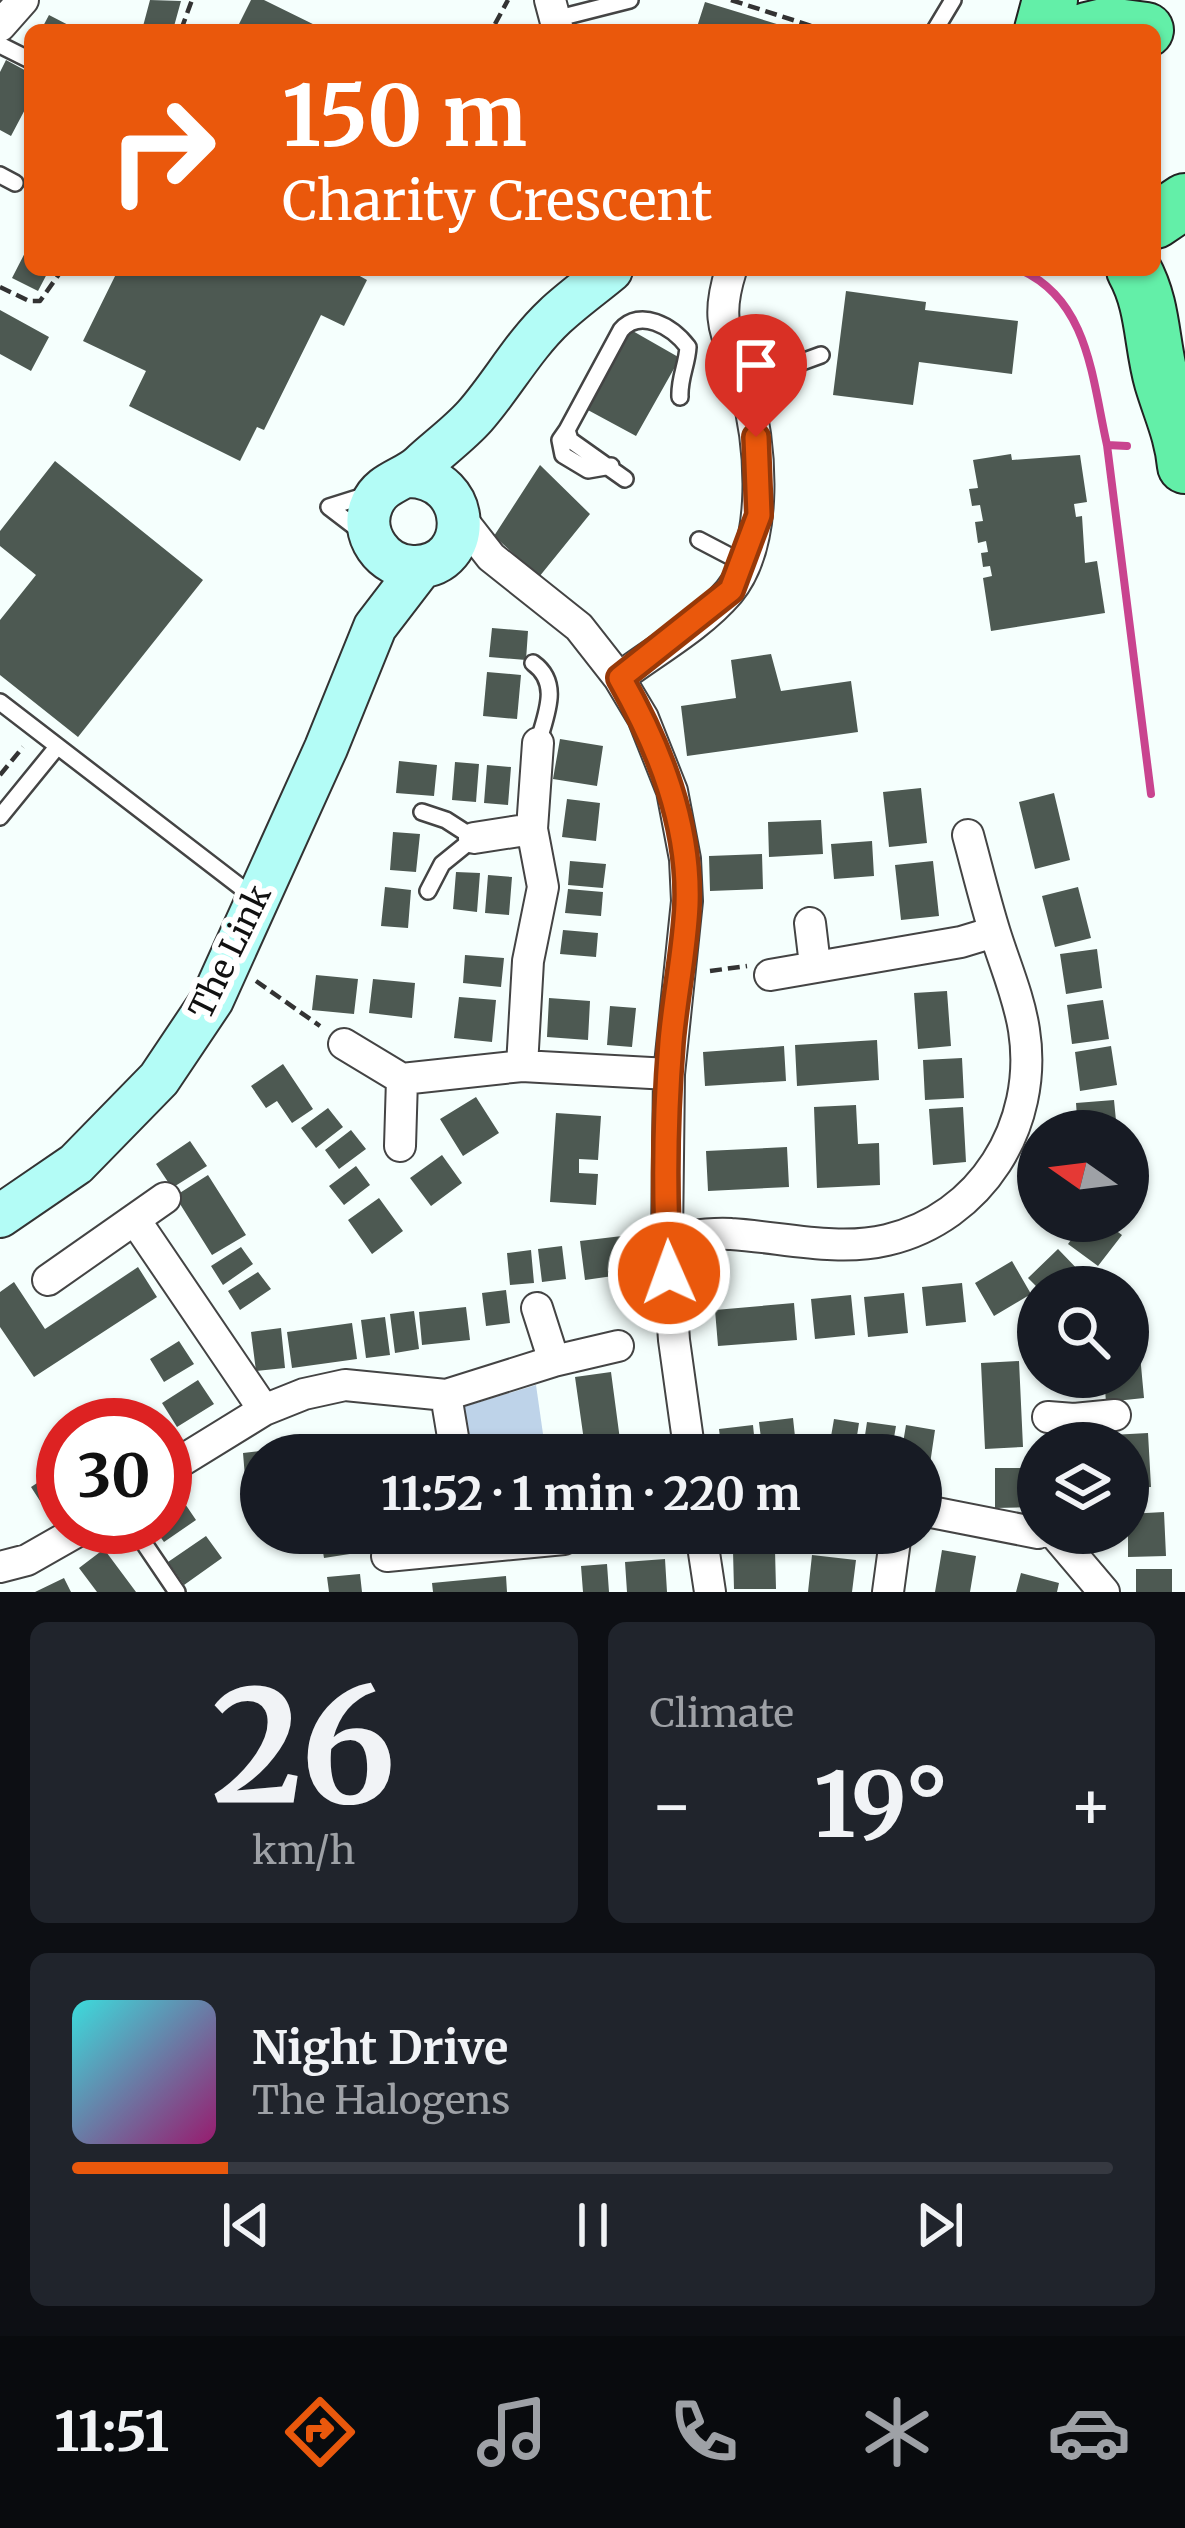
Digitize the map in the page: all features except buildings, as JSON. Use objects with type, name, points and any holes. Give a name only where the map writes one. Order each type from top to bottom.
[{"type":"highway","points":[[1138,276],[1147,292],[1162,381],[1184,439]]},
{"type":"street","points":[[0,26],[23,0]]},
{"type":"street","name":"The Link","points":[[0,1216],[76,1164],[159,1078],[212,1000],[326,748],[375,626],[475,416],[510,365],[554,317],[604,276]]},
{"type":"street","points":[[620,678],[731,590],[759,515],[756,437],[722,318],[729,276]]},
{"type":"street","name":"The Link","points":[[375,626],[376,545],[369,514],[427,516]]},
{"type":"street","points":[[376,545],[402,566],[427,516],[491,557],[579,627],[620,678],[643,718],[675,805],[687,901],[669,1074],[667,1239],[674,1340],[688,1434]]},
{"type":"street","points":[[522,1066],[528,961],[543,887],[532,829],[538,743]]},
{"type":"street","points":[[474,838],[532,829]]},
{"type":"street","points":[[667,1239],[724,1233],[845,1245],[886,1240],[935,1223],[975,1192],[998,1164],[1013,1134],[1024,1086],[1024,1033],[968,835]]},
{"type":"street","points":[[810,923],[815,965]]},
{"type":"street","points":[[770,975],[994,932]]},
{"type":"street","points":[[344,1044],[403,1079],[522,1066],[669,1074]]},
{"type":"street","points":[[400,1146],[403,1079]]},
{"type":"street","points":[[48,1280],[165,1198]]},
{"type":"street","points":[[135,1220],[264,1410]]},
{"type":"street","points":[[536,1309],[554,1361]]},
{"type":"street","points":[[192,1455],[264,1410],[304,1394],[345,1385],[446,1395],[618,1346]]},
{"type":"street","points":[[446,1395],[452,1434]]},
{"type":"street","points":[[1084,1422],[1115,1415]]},
{"type":"street","points":[[942,1514],[1017,1528]]},
{"type":"street","points":[[0,1567],[38,1554]]},
{"type":"street","points":[[388,1556],[399,1554]]},
{"type":"street","points":[[704,1554],[710,1592]]},
{"type":"street","points":[[888,1592],[893,1554]]},
{"type":"street","points":[[1067,1554],[1104,1592]]},
{"type":"lane","points":[[554,16],[630,0]]},
{"type":"lane","points":[[625,478],[611,466],[588,470],[563,455],[560,440],[630,319],[641,317],[669,330],[688,346],[680,397]]},
{"type":"lane","points":[[744,382],[821,355]]},
{"type":"lane","points":[[699,540],[743,563]]},
{"type":"lane","points":[[533,663],[545,671],[551,687],[538,743]]},
{"type":"lane","points":[[0,702],[257,900]]},
{"type":"lane","points":[[0,817],[57,747]]},
{"type":"lane","points":[[422,812],[474,838],[442,864],[428,891]]},
{"type":"lane","points":[[151,1554],[177,1592]]},
{"type":"path","points":[[495,24],[508,0]]},
{"type":"path","points":[[730,0],[805,24]]},
{"type":"path","points":[[0,287],[29,302],[40,301],[58,276]]},
{"type":"path","points":[[0,775],[36,730]]},
{"type":"path","points":[[681,975],[760,964],[770,975]]},
{"type":"path","points":[[228,965],[344,1044]]},
{"type":"shaded area","points":[[536,1385],[543,1434],[467,1434],[463,1407]]},
{"type":"waterway","points":[[1031,276],[1061,301],[1084,344],[1107,445],[1127,446]]},
{"type":"waterway","points":[[1107,445],[1151,794]]},
{"type":"route","points":[[669,1273],[669,1074],[687,901],[685,859],[672,791],[643,718],[620,678],[731,590],[759,515],[756,437]]}]
